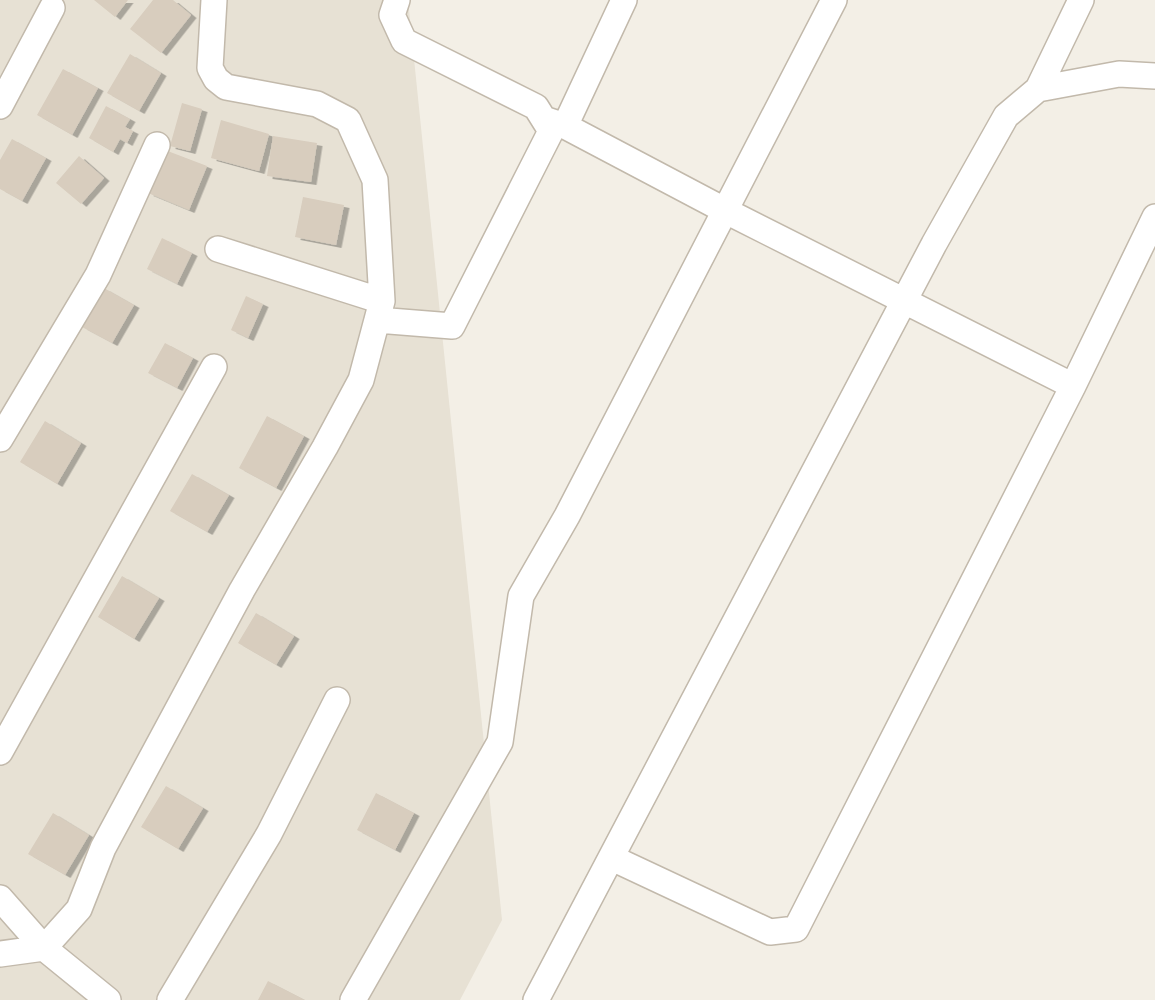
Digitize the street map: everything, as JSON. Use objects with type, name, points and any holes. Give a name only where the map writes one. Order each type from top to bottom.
[{"type":"street","points":[[0,954],[44,948],[79,909],[103,848],[242,590],[325,447],[361,380],[380,310],[375,180],[348,120],[317,104],[226,87],[216,79],[210,68],[214,0]]},
{"type":"street","points":[[397,0],[392,14],[404,42],[536,107],[554,122],[726,212],[1073,386]]},
{"type":"street","points":[[218,249],[380,310],[452,326],[551,132],[554,122],[624,0]]},
{"type":"street","points":[[353,1000],[500,742],[521,596],[571,507],[726,212],[834,0]]},
{"type":"street","points":[[536,1000],[906,302],[939,236],[1006,116],[1038,89],[1081,0]]},
{"type":"street","points":[[0,106],[52,8]]},
{"type":"street","points":[[1038,89],[1119,74],[1155,76]]},
{"type":"street","points":[[0,438],[98,275],[157,145]]},
{"type":"street","points":[[612,858],[770,932],[796,929],[1073,386],[1155,217]]},
{"type":"street","points":[[0,752],[214,367]]},
{"type":"street","points":[[170,1000],[269,834],[337,700]]},
{"type":"street","points":[[0,898],[44,948],[108,1000]]},
{"type":"shaded area","points":[[0,0],[408,0],[502,920],[460,1000],[0,1000]]},
{"type":"building","points":[[94,0],[128,0],[115,17]]},
{"type":"building","points":[[153,0],[173,0],[191,15],[161,53],[130,29]]},
{"type":"building","points":[[130,54],[161,73],[139,111],[107,93]]},
{"type":"building","points":[[63,69],[98,88],[72,135],[37,115]]},
{"type":"building","points":[[182,103],[202,109],[190,151],[170,146]]},
{"type":"building","points":[[106,106],[130,119],[125,127],[133,131],[127,143],[120,139],[113,152],[89,138]]},
{"type":"building","points":[[221,120],[269,134],[259,171],[211,158]]},
{"type":"building","points":[[273,136],[317,143],[311,182],[267,176]]},
{"type":"building","points":[[12,139],[46,158],[22,201],[0,189],[0,160]]},
{"type":"building","points":[[165,150],[207,166],[189,210],[148,193]]},
{"type":"building","points":[[79,156],[104,178],[81,204],[56,183]]},
{"type":"building","points":[[303,197],[344,205],[336,245],[295,237]]},
{"type":"building","points":[[162,238],[192,253],[177,284],[147,269]]},
{"type":"building","points":[[104,288],[134,305],[112,343],[82,327]]},
{"type":"building","points":[[246,296],[263,304],[248,338],[231,330]]},
{"type":"building","points":[[165,343],[193,358],[177,388],[148,373]]},
{"type":"building","points":[[267,416],[304,436],[276,488],[239,468]]},
{"type":"building","points":[[45,421],[81,443],[57,484],[20,462]]},
{"type":"building","points":[[192,474],[229,495],[207,532],[170,511]]},
{"type":"building","points":[[122,576],[159,598],[134,639],[98,617]]},
{"type":"building","points":[[256,613],[294,636],[276,665],[238,643]]},
{"type":"building","points":[[166,786],[203,808],[178,849],[141,827]]},
{"type":"building","points":[[376,793],[414,813],[395,850],[357,830]]},
{"type":"building","points":[[53,813],[89,835],[65,875],[28,854]]},
{"type":"building","points":[[268,981],[305,1000],[258,1000]]}]
